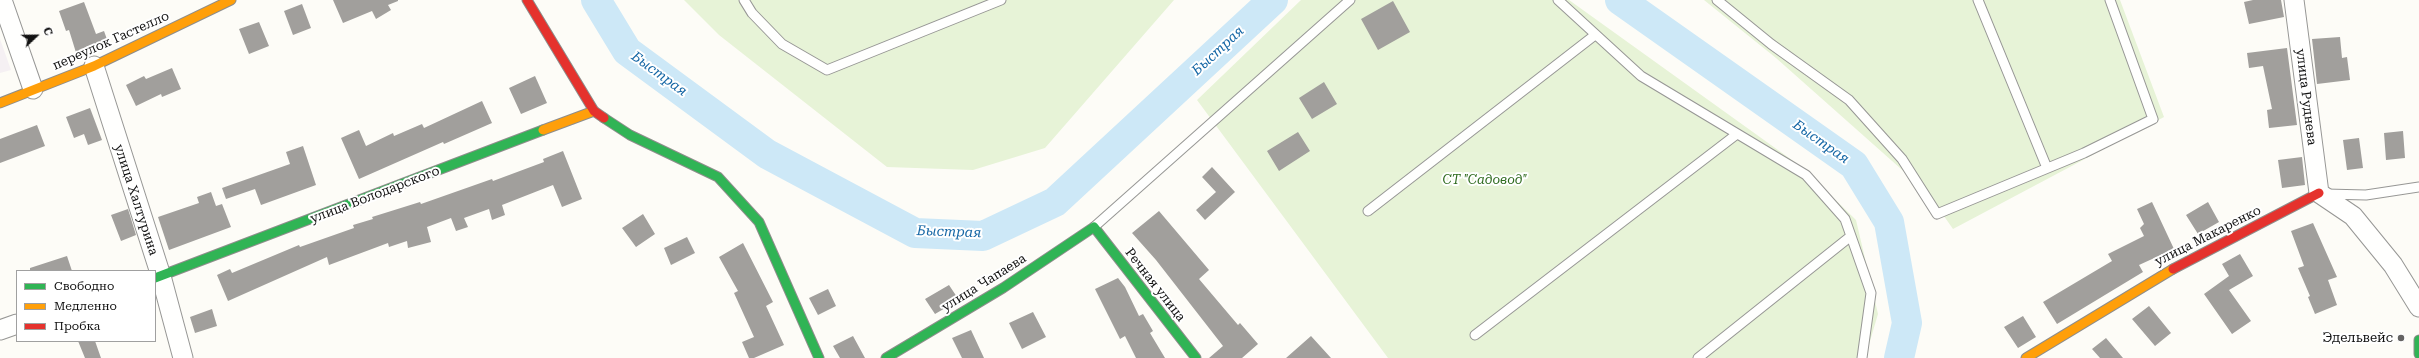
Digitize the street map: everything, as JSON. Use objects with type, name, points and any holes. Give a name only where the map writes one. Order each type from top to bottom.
[{"type":"street","points":[[2,0],[33,89]]},
{"type":"street","name":"переулок Гастелло","points":[[0,103],[94,66],[231,0]]},
{"type":"street","points":[[527,0],[594,111],[630,135],[718,177],[759,222],[819,358]]},
{"type":"street","name":"улица Руднева","points":[[2294,0],[2319,193]]},
{"type":"street","name":"улица Халтурина","points":[[94,66],[156,270]]},
{"type":"street","name":"улица Володарского","points":[[158,277],[594,111]]},
{"type":"street","points":[[2319,193],[2353,216],[2393,265],[2419,307]]},
{"type":"street","name":"улица Макаренко","points":[[2026,358],[2156,278],[2319,193]]},
{"type":"street","name":"улица Чапаева","points":[[886,358],[1003,288],[1094,227]]},
{"type":"street","name":"Речная улица","points":[[1094,227],[1196,358]]},
{"type":"street","name":"улица Халтурина","points":[[158,277],[183,358]]},
{"type":"street","points":[[0,330],[16,324]]},
{"type":"street","points":[[2419,340],[2419,354]]},
{"type":"lane","points":[[744,0],[752,13],[782,44],[827,70],[1001,0]]},
{"type":"lane","points":[[1094,227],[1350,0]]},
{"type":"lane","points":[[1558,0],[1641,76],[1806,175],[1845,219],[1871,293],[1862,358]]},
{"type":"lane","points":[[1717,0],[1771,44],[1849,100],[1902,159],[1937,214],[2047,168],[2153,119],[2110,0]]},
{"type":"lane","points":[[1978,0],[2047,168]]},
{"type":"lane","points":[[1368,211],[1595,35]]},
{"type":"lane","points":[[1475,335],[1737,134]]},
{"type":"lane","name":"улица Макаренко","points":[[2319,193],[2366,195],[2419,187]]},
{"type":"lane","points":[[1698,358],[1851,236]]},
{"type":"shaded area","points":[[0,39],[11,70],[0,73]]},
{"type":"green space","points":[[684,0],[1174,0],[1045,148],[973,170],[887,167],[719,35]]},
{"type":"green space","name":"СТ \"Садовод\"","points":[[1301,0],[1569,0],[1803,168],[1856,220],[1878,314],[1865,358],[1388,358],[1197,100]]},
{"type":"green space","points":[[1704,0],[2120,0],[2164,117],[1953,229],[1927,192],[1776,58]]},
{"type":"building","points":[[333,0],[398,1],[388,5],[391,10],[376,19],[372,11],[343,23]]},
{"type":"building","points":[[2253,0],[2281,0],[2284,17],[2249,24],[2244,2]]},
{"type":"building","points":[[1393,1],[1410,32],[1378,50],[1361,19]]},
{"type":"building","points":[[84,2],[96,34],[104,31],[109,45],[78,59],[69,30],[66,31],[59,11]]},
{"type":"building","points":[[302,4],[311,28],[293,35],[284,11]]},
{"type":"building","points":[[259,22],[269,46],[249,54],[239,29]]},
{"type":"building","points":[[2340,37],[2342,58],[2347,57],[2350,80],[2317,84],[2312,39]]},
{"type":"building","points":[[2287,48],[2297,125],[2269,128],[2267,110],[2272,109],[2263,66],[2249,68],[2247,53]]},
{"type":"building","points":[[172,68],[181,89],[162,97],[161,94],[136,106],[126,85],[144,76],[146,79]]},
{"type":"building","points":[[535,76],[547,103],[521,114],[509,88]]},
{"type":"building","points":[[1324,82],[1337,104],[1312,119],[1299,98]]},
{"type":"building","points":[[482,101],[492,123],[444,144],[443,142],[359,179],[341,138],[359,130],[366,146],[393,133],[394,136],[422,124],[424,128]]},
{"type":"building","points":[[90,108],[102,140],[88,145],[84,134],[74,138],[66,117]]},
{"type":"building","points":[[37,125],[45,146],[0,163],[0,139]]},
{"type":"building","points":[[2403,131],[2405,158],[2386,160],[2384,133]]},
{"type":"building","points":[[1298,132],[1310,151],[1279,171],[1267,151]]},
{"type":"building","points":[[2359,138],[2363,168],[2347,170],[2343,140]]},
{"type":"building","points":[[303,146],[316,185],[261,205],[255,189],[226,199],[222,188],[290,164],[286,152]]},
{"type":"building","points":[[563,151],[582,199],[562,207],[553,185],[502,205],[505,215],[492,220],[489,209],[464,218],[468,227],[456,231],[451,218],[427,227],[431,242],[408,248],[407,241],[389,247],[388,243],[329,265],[327,257],[228,301],[217,275],[230,269],[232,273],[299,245],[300,247],[354,228],[353,225],[373,219],[372,217],[420,202],[421,204],[492,179],[493,181],[544,162],[543,159]]},
{"type":"building","points":[[2302,157],[2305,185],[2282,188],[2278,160]]},
{"type":"building","points":[[1212,167],[1235,192],[1205,220],[1196,210],[1216,192],[1202,177]]},
{"type":"building","points":[[211,192],[216,206],[222,204],[231,227],[169,250],[158,217],[199,203],[197,197]]},
{"type":"building","points":[[2152,202],[2174,249],[2139,265],[2143,272],[2057,324],[2043,302],[2112,261],[2108,254],[2144,236],[2140,228],[2144,224],[2137,209]]},
{"type":"building","points":[[2208,202],[2219,222],[2198,234],[2186,215]]},
{"type":"building","points":[[128,209],[136,235],[121,241],[111,215]]},
{"type":"building","points":[[1159,211],[1209,270],[1199,279],[1238,325],[1240,323],[1258,344],[1242,358],[1209,358],[1223,346],[1156,260],[1132,233]]},
{"type":"building","points":[[643,214],[655,234],[636,247],[622,228]]},
{"type":"building","points":[[2313,223],[2337,277],[2328,280],[2337,305],[2315,314],[2308,297],[2310,296],[2298,268],[2304,266],[2291,231]]},
{"type":"building","points":[[687,237],[695,253],[671,265],[664,248]]},
{"type":"building","points":[[743,243],[773,302],[766,306],[784,345],[754,358],[749,358],[742,342],[754,337],[734,293],[738,291],[719,257]]},
{"type":"building","points":[[2240,254],[2253,276],[2229,290],[2251,321],[2232,334],[2204,294],[2229,276],[2222,264]]},
{"type":"building","points":[[67,256],[72,270],[30,270],[30,268]]},
{"type":"building","points":[[1118,278],[1125,287],[1139,316],[1143,314],[1153,331],[1150,333],[1165,358],[1136,358],[1125,336],[1120,339],[1095,289]]},
{"type":"building","points":[[949,285],[959,300],[935,314],[925,299]]},
{"type":"building","points":[[828,289],[836,306],[818,315],[809,298]]},
{"type":"building","points":[[2149,306],[2171,333],[2155,346],[2132,319]]},
{"type":"building","points":[[212,309],[217,326],[195,333],[190,317]]},
{"type":"building","points":[[1033,312],[1046,337],[1022,349],[1009,323]]},
{"type":"building","points":[[2023,316],[2036,337],[2018,348],[2004,327]]},
{"type":"building","points":[[971,330],[984,358],[962,358],[952,338]]},
{"type":"building","points":[[853,336],[865,358],[840,358],[833,346]]},
{"type":"building","points":[[1311,336],[1331,358],[1286,358]]},
{"type":"building","points":[[2106,338],[2123,358],[2100,358],[2092,349]]},
{"type":"building","points":[[78,342],[95,342],[101,358],[85,358]]},
{"type":"waterway","name":"Быстрая","points":[[596,0],[627,51],[767,154],[915,233],[983,236],[1055,202],[1273,0]]},
{"type":"waterway","name":"Быстрая","points":[[1620,0],[1854,165],[1889,222],[1907,323],[1899,358]]},
{"type":"traffic: fast","points":[[604,118],[630,135],[718,177],[759,222],[819,358]]},
{"type":"traffic: fast","points":[[156,278],[543,130]]},
{"type":"traffic: fast","points":[[886,358],[1003,288],[1094,227],[1196,358]]},
{"type":"traffic: fast","points":[[2419,340],[2419,354]]},
{"type":"traffic: slow","points":[[0,103],[94,66],[231,0]]},
{"type":"traffic: slow","points":[[543,130],[594,111]]},
{"type":"traffic: slow","points":[[2026,358],[2173,269]]},
{"type":"traffic: jam","points":[[527,0],[594,111],[604,118]]},
{"type":"traffic: jam","points":[[2173,269],[2319,193]]},
{"type":"place","name":"Эдельвейс","points":[[2401,338]]}]
